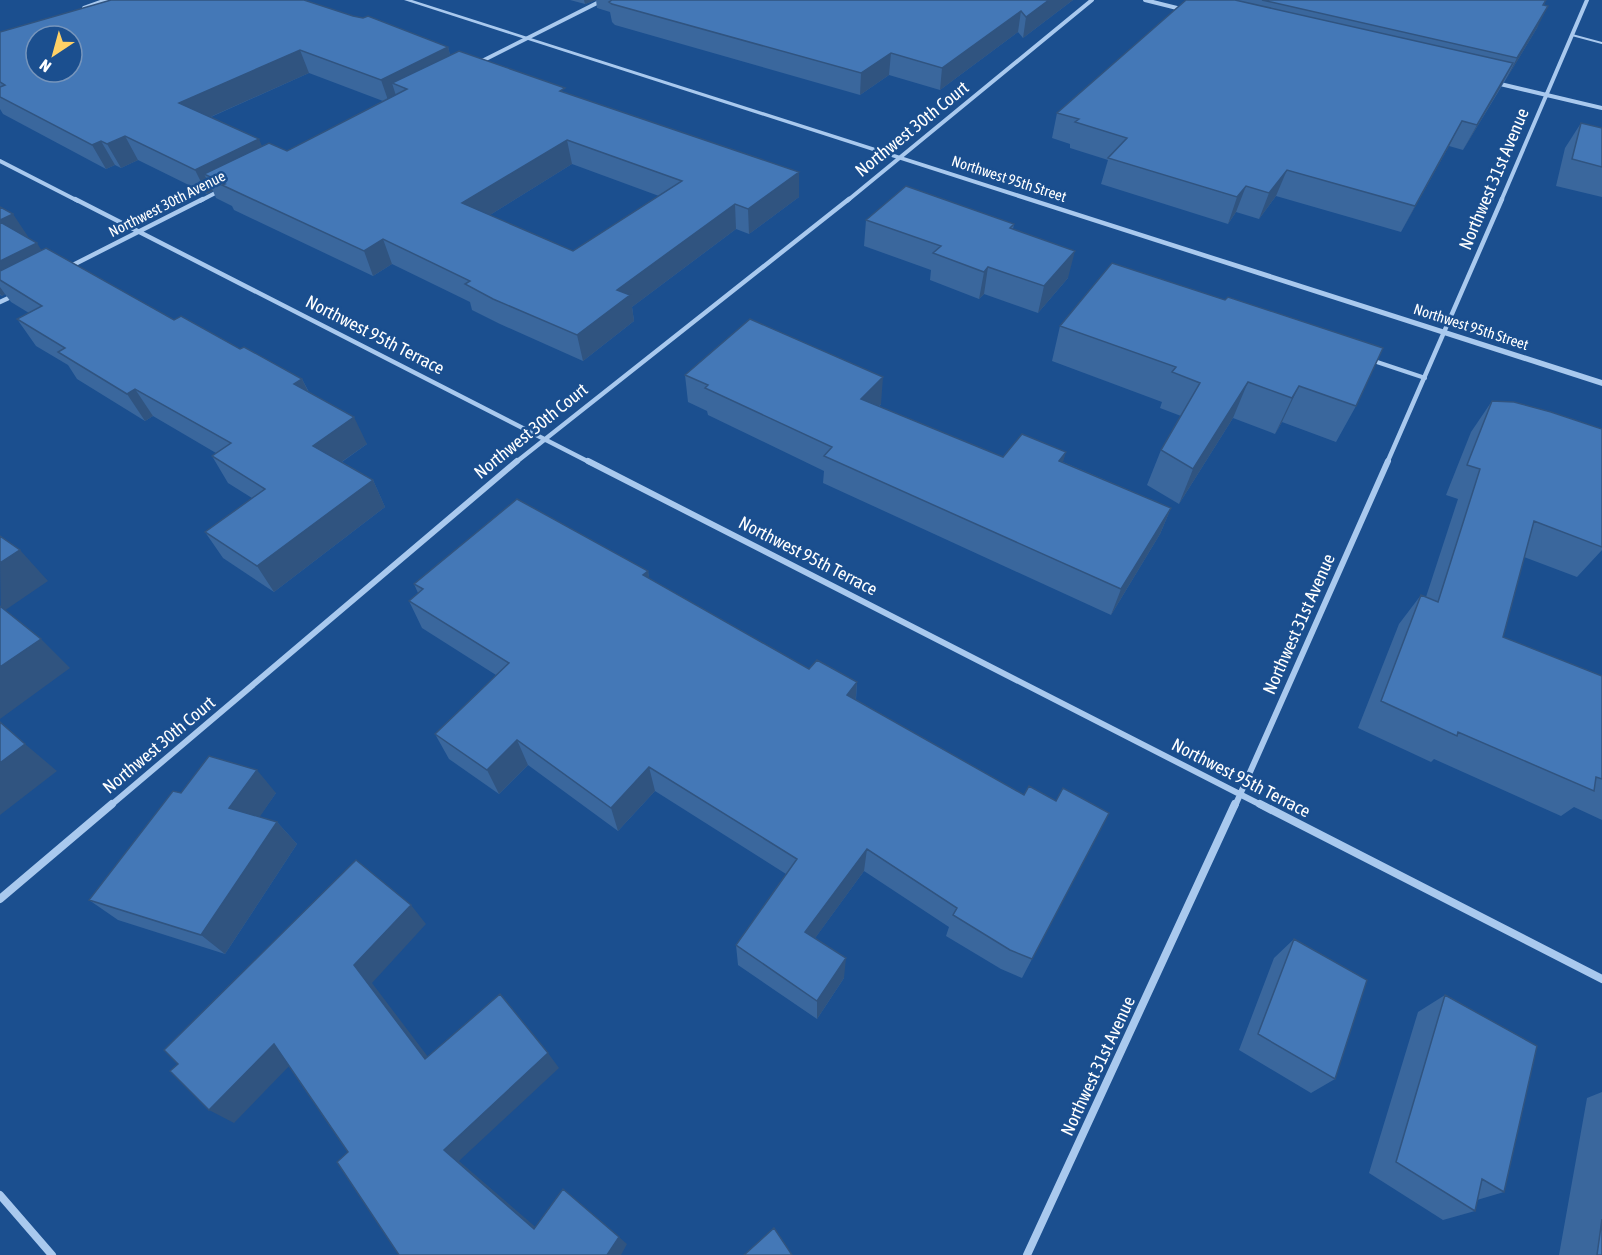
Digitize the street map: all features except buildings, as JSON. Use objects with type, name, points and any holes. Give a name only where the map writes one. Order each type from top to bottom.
[{"type":"street","points":[[74,12],[106,0]]},
{"type":"street","name":"Northwest 95th Street","points":[[407,0],[1602,383]]},
{"type":"street","points":[[475,65],[603,0]]},
{"type":"street","name":"Northwest 30th Court","points":[[0,899],[544,438],[901,159],[1092,0]]},
{"type":"street","points":[[1145,0],[1191,11]]},
{"type":"street","name":"Northwest 31st Avenue","points":[[1027,1255],[1240,794],[1445,333],[1587,0]]},
{"type":"street","points":[[1488,81],[1602,108]]},
{"type":"street","name":"Northwest 95th Terrace","points":[[0,160],[1602,979]]},
{"type":"street","name":"Northwest 30th Avenue","points":[[64,270],[222,190]]},
{"type":"street","points":[[0,302],[21,291]]},
{"type":"street","points":[[0,1195],[52,1255]]},
{"type":"lane","points":[[1572,35],[1602,43]]},
{"type":"lane","points":[[1370,359],[1425,378]]}]
